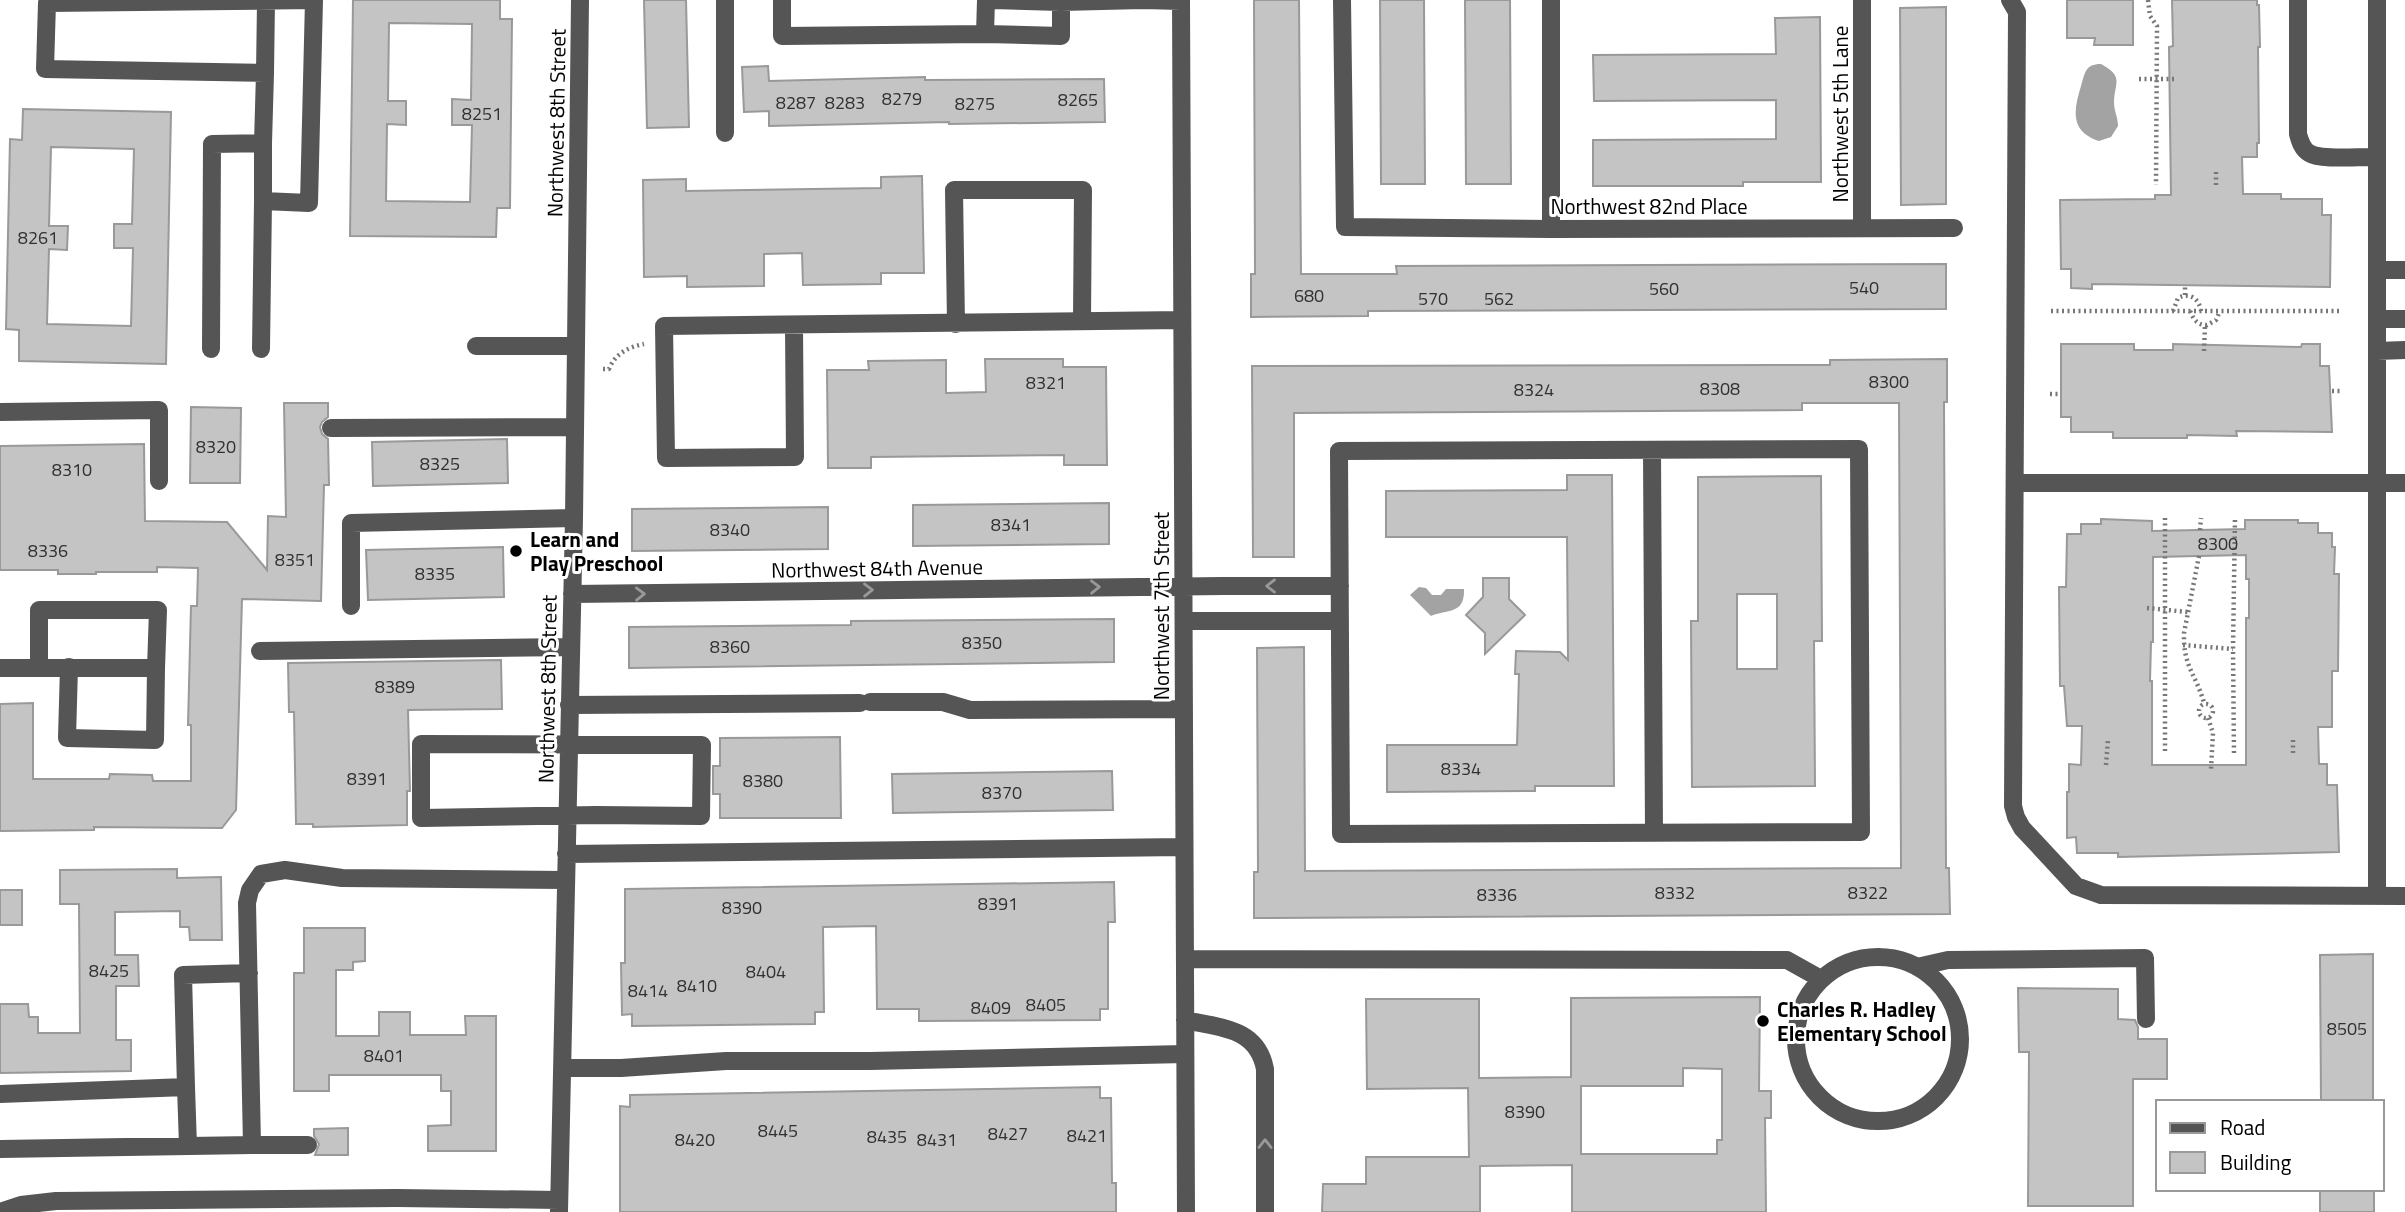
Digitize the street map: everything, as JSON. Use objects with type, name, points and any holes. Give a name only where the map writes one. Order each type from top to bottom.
[{"type":"street","points":[[263,201],[309,203],[314,0],[47,3],[46,69],[265,73]]},
{"type":"street","name":"Northwest 8th Street","points":[[559,1206],[574,518],[580,0]]},
{"type":"street","points":[[725,0],[725,133]]},
{"type":"street","points":[[782,0],[782,36],[1061,36],[1061,2]]},
{"type":"street","points":[[985,0],[985,34]]},
{"type":"street","points":[[992,0],[1181,0]]},
{"type":"street","name":"Northwest 7th Street","points":[[1181,0],[1186,1212]]},
{"type":"street","name":"Northwest 82nd Place","points":[[1342,0],[1345,227],[1954,228]]},
{"type":"street","points":[[1551,0],[1551,229]]},
{"type":"street","name":"Northwest 5th Lane","points":[[1862,0],[1863,228]]},
{"type":"street","points":[[2298,0],[2298,134],[2302,145],[2308,153],[2319,156],[2377,156]]},
{"type":"street","points":[[2377,0],[2377,896]]},
{"type":"street","points":[[261,349],[266,1]]},
{"type":"street","points":[[2019,4],[2013,806],[2016,817],[2022,828],[2076,886],[2101,895],[2405,896]]},
{"type":"street","points":[[211,349],[212,144],[264,143]]},
{"type":"street","points":[[956,324],[954,190],[1083,190],[1082,320]]},
{"type":"street","points":[[2377,270],[2405,270]]},
{"type":"street","points":[[2377,319],[2405,320]]},
{"type":"street","points":[[794,326],[795,457],[666,458],[664,326],[1182,320]]},
{"type":"street","points":[[475,346],[576,346]]},
{"type":"street","points":[[2377,351],[2405,350]]},
{"type":"street","points":[[0,412],[159,410],[159,481]]},
{"type":"street","points":[[331,428],[575,427]]},
{"type":"street","points":[[1859,449],[1861,832],[1340,834],[1340,586],[1339,451],[1859,449]]},
{"type":"street","points":[[1652,450],[1654,833]]},
{"type":"street","points":[[2016,483],[2405,483]]},
{"type":"street","points":[[352,606],[351,523],[574,518]]},
{"type":"street","name":"Northwest 84th Avenue","points":[[572,594],[1340,586]]},
{"type":"street","points":[[39,667],[39,610],[158,610],[155,740],[67,738],[69,667]]},
{"type":"street","points":[[1184,621],[1340,621]]},
{"type":"street","points":[[260,651],[570,648]]},
{"type":"street","points":[[0,668],[156,668]]},
{"type":"street","points":[[569,705],[943,702],[970,710],[1184,709]]},
{"type":"street","points":[[421,744],[702,745],[701,816],[567,816],[421,818],[421,744]]},
{"type":"street","points":[[566,854],[1184,847]]},
{"type":"street","points":[[252,1145],[247,903],[255,881],[261,874],[285,870],[342,878],[566,880]]},
{"type":"street","points":[[1877,957],[1898,959],[1917,967],[1934,979],[1947,995],[1956,1014],[1960,1034],[1958,1055],[1947,1083],[1926,1107],[1908,1116],[1888,1121],[1867,1121],[1847,1116],[1829,1106],[1814,1092],[1803,1075],[1795,1034],[1799,1014],[1821,979],[1838,967],[1857,959],[1877,957]]},
{"type":"street","points":[[1917,967],[1948,960],[2145,957],[2146,1018]]},
{"type":"street","points":[[1185,959],[1787,960],[1821,979]]},
{"type":"street","points":[[188,1146],[183,975],[249,973]]},
{"type":"street","points":[[1185,1020],[1245,1035],[1253,1041],[1263,1057],[1265,1212]]},
{"type":"street","points":[[562,1068],[621,1068],[726,1061],[1185,1054]]},
{"type":"street","points":[[0,1094],[186,1087]]},
{"type":"street","points":[[0,1149],[308,1145]]},
{"type":"street","points":[[0,1212],[21,1205],[56,1201],[383,1198],[559,1206]]},
{"type":"path","points":[[2148,0],[2150,16],[2157,26],[2156,185]]},
{"type":"path","points":[[2139,79],[2176,79]]},
{"type":"path","points":[[2216,170],[2216,185]]},
{"type":"path","points":[[2185,285],[2185,295]]},
{"type":"path","points":[[2173,311],[2178,298],[2185,295],[2196,299],[2202,312]]},
{"type":"path","points":[[2051,311],[2341,311]]},
{"type":"path","points":[[2190,311],[2193,320],[2204,325],[2216,320],[2220,312]]},
{"type":"path","points":[[2204,325],[2204,351]]},
{"type":"path","points":[[603,369],[609,369],[613,359],[635,346],[654,343]]},
{"type":"path","points":[[2332,391],[2342,391]]},
{"type":"path","points":[[2050,394],[2061,394]]},
{"type":"path","points":[[2165,518],[2165,753]]},
{"type":"path","points":[[2200,530],[2201,518]]},
{"type":"path","points":[[2234,753],[2235,518]]},
{"type":"path","points":[[2199,556],[2183,645],[2187,665],[2204,704]]},
{"type":"path","points":[[2147,608],[2188,612]]},
{"type":"path","points":[[2183,645],[2233,649]]},
{"type":"path","points":[[2204,704],[2214,708],[2213,715],[2208,718],[2203,718],[2199,712],[2200,706],[2204,704]]},
{"type":"path","points":[[2208,718],[2213,733],[2211,769]]},
{"type":"path","points":[[2293,737],[2293,753]]},
{"type":"path","points":[[2106,765],[2108,739]]},
{"type":"shaded area","points":[[2101,64],[2116,77],[2114,103],[2118,126],[2111,137],[2099,141],[2089,137],[2078,125],[2076,111],[2086,70]]},
{"type":"shaded area","points":[[1419,587],[1426,588],[1432,595],[1441,595],[1446,589],[1464,589],[1464,597],[1454,610],[1431,616],[1410,595]]},
{"type":"building","points":[[353,0],[500,0],[500,19],[512,19],[510,208],[497,208],[496,237],[350,236]],"holes":[[[389,23],[472,24],[471,100],[452,99],[452,125],[472,125],[470,202],[386,201],[387,124],[406,125],[406,101],[388,101]]]},
{"type":"building","points":[[644,0],[686,0],[689,127],[647,128]]},
{"type":"building","points":[[1254,0],[1299,0],[1301,274],[1397,274],[1396,266],[1946,264],[1946,309],[1368,311],[1368,316],[1251,317],[1251,274],[1255,274]]},
{"type":"building","points":[[1380,0],[1424,0],[1425,184],[1381,184]]},
{"type":"building","points":[[1465,0],[1510,0],[1511,184],[1466,184]]},
{"type":"building","points":[[2067,0],[2133,0],[2133,45],[2094,45],[2095,38],[2067,38]]},
{"type":"building","points":[[2172,0],[2257,0],[2260,47],[2259,143],[2257,157],[2242,157],[2243,194],[2281,194],[2281,199],[2322,199],[2322,215],[2331,215],[2330,287],[2092,284],[2092,289],[2071,288],[2071,269],[2061,269],[2060,200],[2155,199],[2155,195],[2171,195],[2169,47],[2173,46]]},
{"type":"building","points":[[1946,7],[1946,204],[1901,205],[1900,8]]},
{"type":"building","points":[[1820,17],[1821,182],[1743,182],[1743,186],[1593,186],[1593,140],[1776,139],[1776,100],[1594,101],[1593,55],[1776,54],[1775,18]]},
{"type":"building","points":[[768,66],[769,81],[925,77],[925,80],[1104,79],[1105,122],[769,126],[769,111],[744,112],[742,67]]},
{"type":"building","points":[[23,109],[171,112],[166,364],[19,361],[19,330],[6,329],[10,139],[22,140]],"holes":[[[51,147],[134,149],[132,224],[114,224],[114,248],[133,248],[131,326],[47,324],[49,249],[67,250],[68,226],[49,226]]]},
{"type":"building","points":[[922,176],[924,273],[881,273],[881,284],[803,285],[802,253],[764,254],[764,286],[687,287],[687,276],[644,277],[643,180],[686,179],[686,191],[881,188],[881,177]]},
{"type":"building","points":[[2061,344],[2134,344],[2134,350],[2173,350],[2173,344],[2301,347],[2302,344],[2320,344],[2320,366],[2329,366],[2332,432],[2236,431],[2237,436],[2113,438],[2113,432],[2071,432],[2071,417],[2061,417]]},
{"type":"building","points":[[985,359],[1063,359],[1063,367],[1106,367],[1107,465],[1064,465],[1064,455],[871,457],[871,468],[828,468],[827,370],[869,370],[868,361],[946,360],[946,393],[986,392]]},
{"type":"building","points":[[1947,359],[1947,402],[1944,402],[1946,868],[1949,868],[1950,914],[1254,918],[1254,872],[1258,872],[1257,648],[1304,647],[1305,871],[1901,868],[1899,403],[1802,403],[1802,410],[1294,413],[1294,557],[1253,557],[1252,366],[1830,365],[1830,360]]},
{"type":"building","points":[[284,403],[328,403],[328,417],[320,427],[322,434],[328,439],[329,485],[324,485],[321,601],[242,599],[236,810],[222,828],[94,827],[94,830],[0,831],[0,704],[33,703],[33,779],[109,779],[110,774],[152,775],[153,781],[191,781],[191,725],[188,725],[191,606],[197,606],[198,568],[157,567],[157,572],[96,574],[58,574],[58,570],[0,570],[0,446],[144,444],[145,521],[227,522],[267,570],[268,516],[286,517]]},
{"type":"building","points":[[191,407],[241,408],[240,483],[190,483]]},
{"type":"building","points":[[507,439],[508,483],[373,486],[372,442]]},
{"type":"building","points":[[1567,475],[1612,475],[1614,786],[1535,786],[1535,791],[1387,792],[1387,745],[1517,745],[1519,674],[1515,674],[1516,651],[1560,652],[1568,660],[1567,537],[1386,537],[1386,491],[1567,490]]},
{"type":"building","points":[[1821,476],[1822,641],[1814,641],[1815,786],[1692,787],[1691,621],[1698,621],[1698,477]],"holes":[[[1737,594],[1777,594],[1777,669],[1737,669]]]},
{"type":"building","points":[[1109,503],[1109,544],[913,546],[913,505]]},
{"type":"building","points":[[828,507],[828,549],[632,551],[632,509]]},
{"type":"building","points":[[2101,519],[2152,521],[2152,531],[2245,529],[2245,520],[2298,520],[2298,523],[2318,523],[2318,533],[2332,533],[2332,547],[2335,547],[2334,574],[2339,574],[2338,671],[2332,671],[2332,727],[2318,727],[2319,764],[2327,764],[2327,785],[2337,785],[2339,852],[2118,857],[2118,853],[2077,853],[2076,837],[2067,838],[2067,792],[2069,764],[2081,765],[2082,726],[2067,726],[2064,686],[2060,686],[2059,587],[2066,587],[2067,534],[2081,534],[2081,524],[2101,524]],"holes":[[[2246,555],[2246,579],[2249,579],[2249,618],[2246,618],[2246,765],[2152,765],[2150,681],[2153,557]]]},
{"type":"building","points":[[503,547],[504,597],[368,600],[366,550]]},
{"type":"building","points":[[1483,578],[1509,578],[1509,599],[1525,615],[1485,654],[1485,633],[1466,615],[1483,597]]},
{"type":"building","points":[[1114,619],[1114,662],[629,668],[629,627],[851,625],[851,621]]},
{"type":"building","points":[[501,660],[502,709],[408,710],[410,791],[407,791],[407,825],[313,827],[313,824],[296,824],[294,712],[289,712],[288,663]]},
{"type":"building","points":[[840,737],[841,818],[720,818],[720,794],[713,794],[713,766],[720,766],[720,738]]},
{"type":"building","points":[[1112,771],[1113,810],[893,813],[892,774]]},
{"type":"building","points":[[177,869],[177,878],[221,877],[222,940],[190,940],[189,927],[180,927],[180,911],[115,912],[115,955],[138,955],[139,986],[116,986],[116,1040],[131,1040],[131,1071],[0,1073],[0,1004],[28,1004],[29,1017],[38,1017],[38,1033],[80,1033],[79,904],[60,904],[60,870]]},
{"type":"building","points":[[1114,882],[1115,922],[1108,922],[1108,1009],[1100,1009],[1100,1020],[919,1021],[919,1009],[877,1009],[876,926],[823,927],[824,1012],[815,1012],[815,1024],[632,1026],[632,1014],[622,1015],[621,963],[625,963],[625,889]]},
{"type":"building","points":[[0,890],[22,890],[22,925],[0,925]]},
{"type":"building","points":[[304,928],[365,928],[365,961],[353,962],[353,970],[336,970],[336,1036],[379,1036],[379,1012],[410,1012],[410,1035],[466,1035],[465,1016],[496,1016],[496,1151],[428,1151],[428,1126],[451,1125],[451,1091],[441,1091],[441,1075],[329,1075],[329,1091],[294,1091],[294,973],[304,973]]},
{"type":"building","points":[[2373,954],[2373,1100],[2321,1100],[2320,955]]},
{"type":"building","points":[[2018,988],[2118,989],[2118,1019],[2135,1020],[2138,1039],[2167,1039],[2167,1079],[2133,1079],[2133,1206],[2028,1206],[2029,1052],[2019,1052]]},
{"type":"building","points":[[1760,997],[1759,1091],[1771,1091],[1771,1118],[1765,1118],[1766,1212],[1572,1212],[1572,1165],[1480,1166],[1480,1212],[1322,1212],[1323,1184],[1366,1184],[1366,1157],[1469,1157],[1468,1088],[1367,1089],[1366,999],[1479,999],[1479,1078],[1571,1077],[1571,998]],"holes":[[[1683,1068],[1722,1069],[1722,1140],[1717,1140],[1717,1154],[1581,1154],[1581,1086],[1683,1086]]]},
{"type":"building","points":[[1100,1087],[1100,1098],[1111,1098],[1112,1183],[1116,1183],[1116,1212],[620,1212],[620,1106],[630,1107],[630,1095]]},
{"type":"building","points":[[348,1128],[348,1155],[315,1155],[319,1144],[314,1136],[314,1129]]},
{"type":"building","points":[[2320,1191],[2374,1191],[2374,1212],[2320,1212]]},
{"type":"place","name":"Learn and Play Preschool","points":[[516,551]]},
{"type":"place","name":"Charles R. Hadley Elementary School","points":[[1763,1021]]}]
